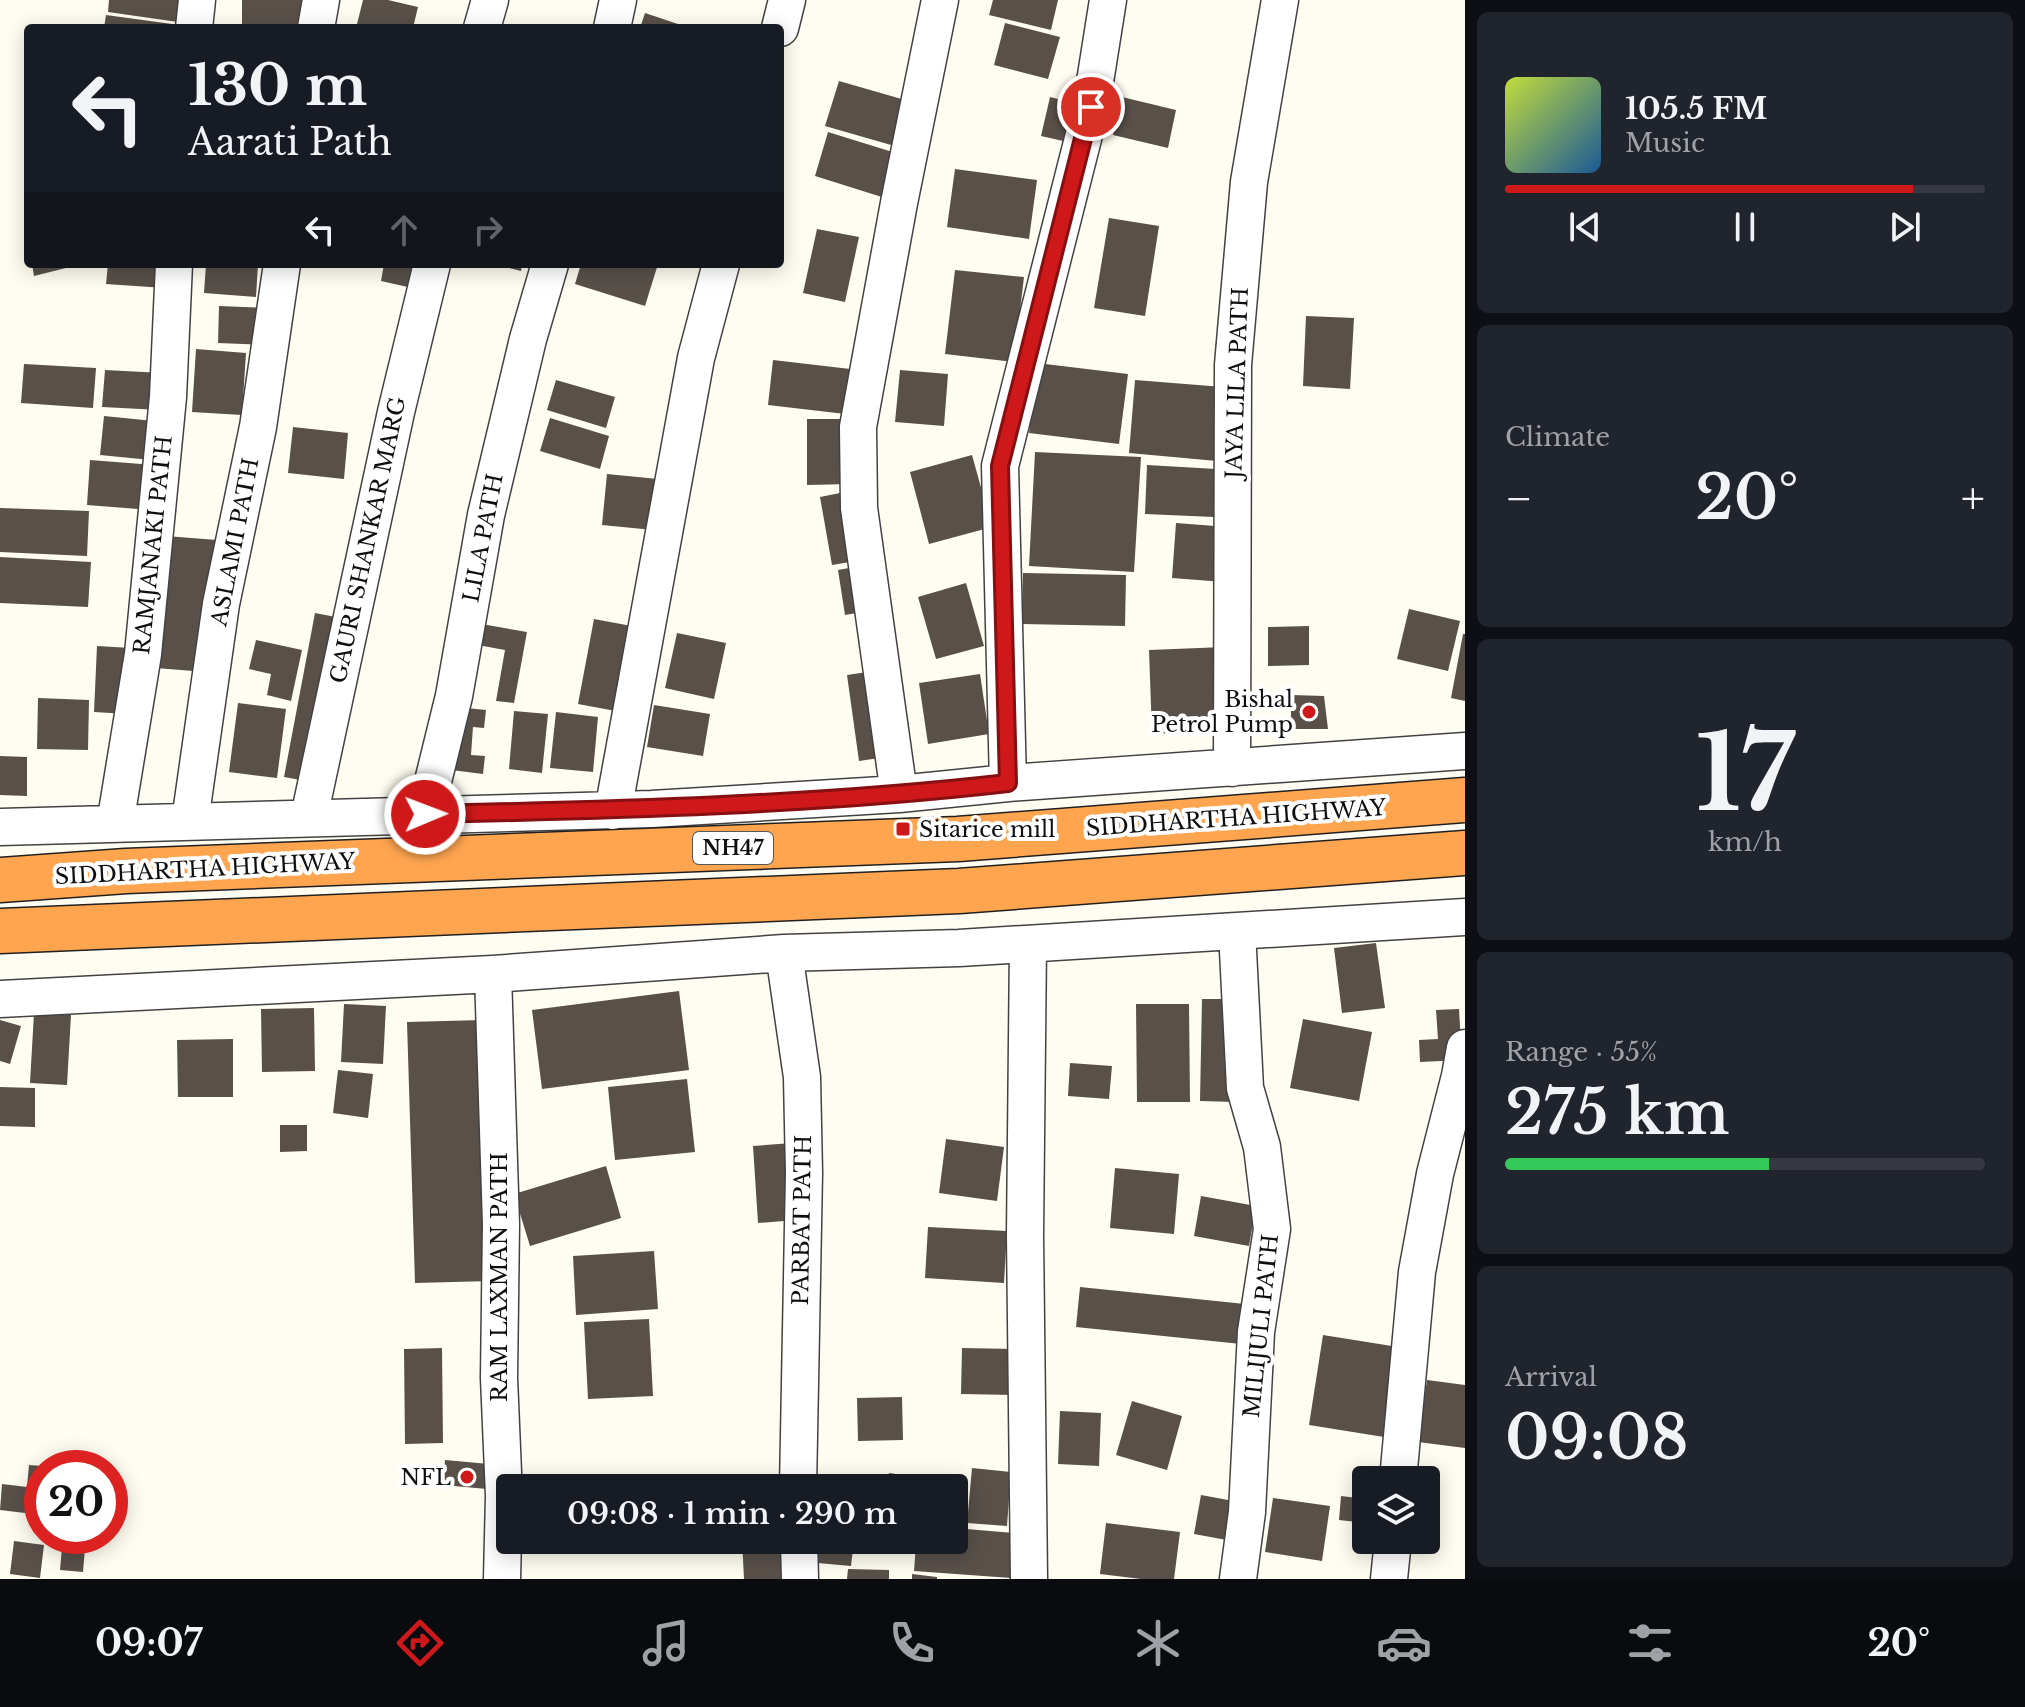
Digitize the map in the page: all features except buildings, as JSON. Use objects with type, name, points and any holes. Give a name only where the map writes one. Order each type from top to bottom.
[{"type":"highway","name":"SIDDHARTHA HIGHWAY","points":[[0,880],[126,871],[958,839],[1465,800]]},
{"type":"highway","points":[[0,931],[959,891],[1465,853]]},
{"type":"street","points":[[194,24],[197,0]]},
{"type":"street","points":[[317,24],[321,0]]},
{"type":"street","points":[[483,24],[490,0]]},
{"type":"street","points":[[613,24],[618,0]]},
{"type":"street","points":[[781,24],[787,0]]},
{"type":"street","points":[[899,794],[859,508],[858,427],[940,0]]},
{"type":"street","points":[[1008,783],[1000,466],[1091,107],[1108,0]]},
{"type":"street","name":"JAYA LILA PATH","points":[[1232,768],[1233,365],[1249,182],[1280,0]]},
{"type":"street","name":"RAMJANAKI PATH","points":[[115,824],[143,654],[168,397],[174,268]]},
{"type":"street","name":"ASLAMI PATH","points":[[190,821],[221,604],[258,427],[281,268]]},
{"type":"street","name":"GAURI SHANKAR MARG","points":[[309,817],[396,412],[431,268]]},
{"type":"street","name":"LILA PATH","points":[[425,814],[454,696],[486,515],[528,339],[549,268]]},
{"type":"street","points":[[613,811],[696,358],[720,268]]},
{"type":"street","points":[[0,827],[613,811],[899,794],[1008,783],[1465,751]]},
{"type":"street","points":[[0,999],[493,974],[784,953],[1028,944],[1465,917]]},
{"type":"street","name":"MILIJULI PATH","points":[[1237,931],[1245,1088],[1262,1147],[1272,1229],[1256,1332],[1247,1512],[1238,1579]]},
{"type":"street","points":[[1028,944],[1025,1235],[1029,1579]]},
{"type":"street","name":"PARBAT PATH","points":[[784,953],[802,1077],[804,1173],[798,1474]]},
{"type":"street","name":"RAM LAXMAN PATH","points":[[493,974],[501,1224],[499,1378],[504,1496],[502,1579]]},
{"type":"street","points":[[1399,1466],[1417,1272],[1435,1174],[1465,1048]]},
{"type":"street","points":[[799,1554],[800,1579]]},
{"type":"street","points":[[1389,1579],[1392,1554]]},
{"type":"place","name":"Bishal Petrol Pump","points":[[1309,712]]},
{"type":"place","name":"Sitarice mill","points":[[903,829]]},
{"type":"place","name":"NFL","points":[[467,1477]]},
{"type":"route","points":[[425,814],[652,809],[899,794],[1008,783],[1000,466],[1091,107]]}]
